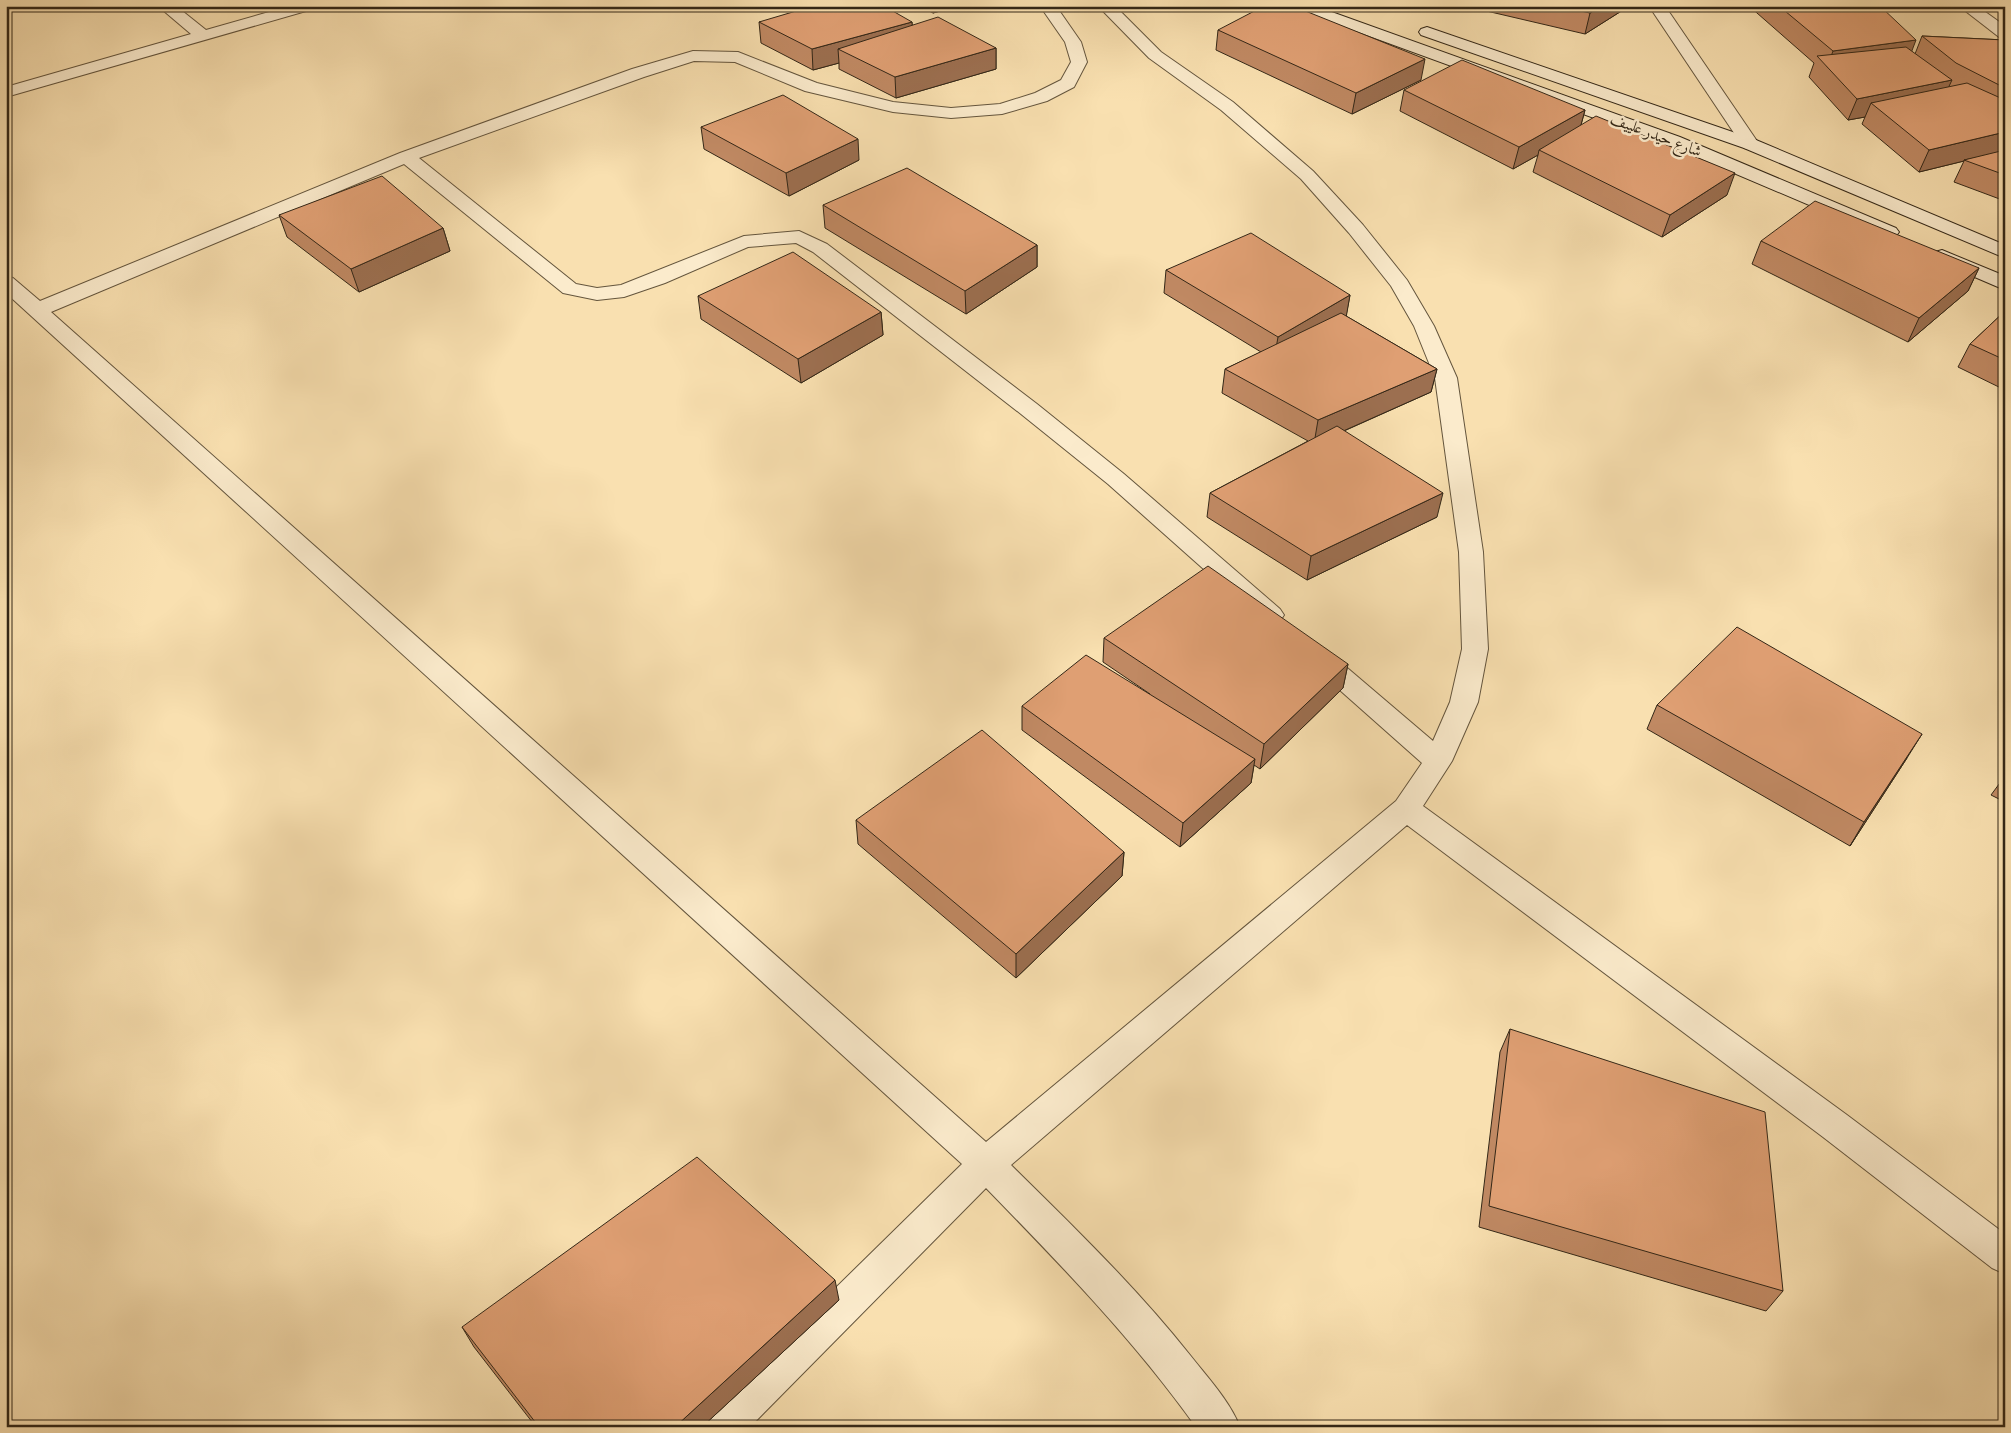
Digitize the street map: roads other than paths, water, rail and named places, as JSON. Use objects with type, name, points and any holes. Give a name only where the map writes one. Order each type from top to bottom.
[{"type":"street","points":[[166,6],[203,36]]},
{"type":"street","points":[[6,92],[308,6]]},
{"type":"street","points":[[37,310],[406,157],[638,73],[693,56],[738,57],[811,87],[893,106],[951,113],[1002,109],[1041,96],[1068,84],[1079,62],[1073,42],[1048,6]]},
{"type":"street","name":"شارع حيدر علييف","points":[[1300,6],[1674,141],[1903,239]]},
{"type":"street","points":[[1657,6],[1750,144]]},
{"type":"street","points":[[1967,6],[2005,34]]},
{"type":"street","points":[[722,1427],[986,1164],[1406,809],[1438,761],[1464,702],[1475,649],[1471,552],[1446,378],[1424,326],[1400,284],[1356,228],[1307,175],[1227,106],[1155,54],[1128,30],[1116,10]]},
{"type":"street","name":"شارع حيدر علييف","points":[[1408,25],[1750,144],[2005,252]]},
{"type":"street","points":[[406,157],[570,289],[597,294],[624,291],[658,279],[744,242],[799,237],[820,248],[1029,409],[1116,480],[1438,761]]},
{"type":"street","points":[[1929,250],[2005,284]]},
{"type":"street","points":[[6,282],[986,1164],[1100,1279],[1196,1393],[1220,1427]]},
{"type":"street","points":[[1406,809],[1835,1126],[2005,1256]]}]
